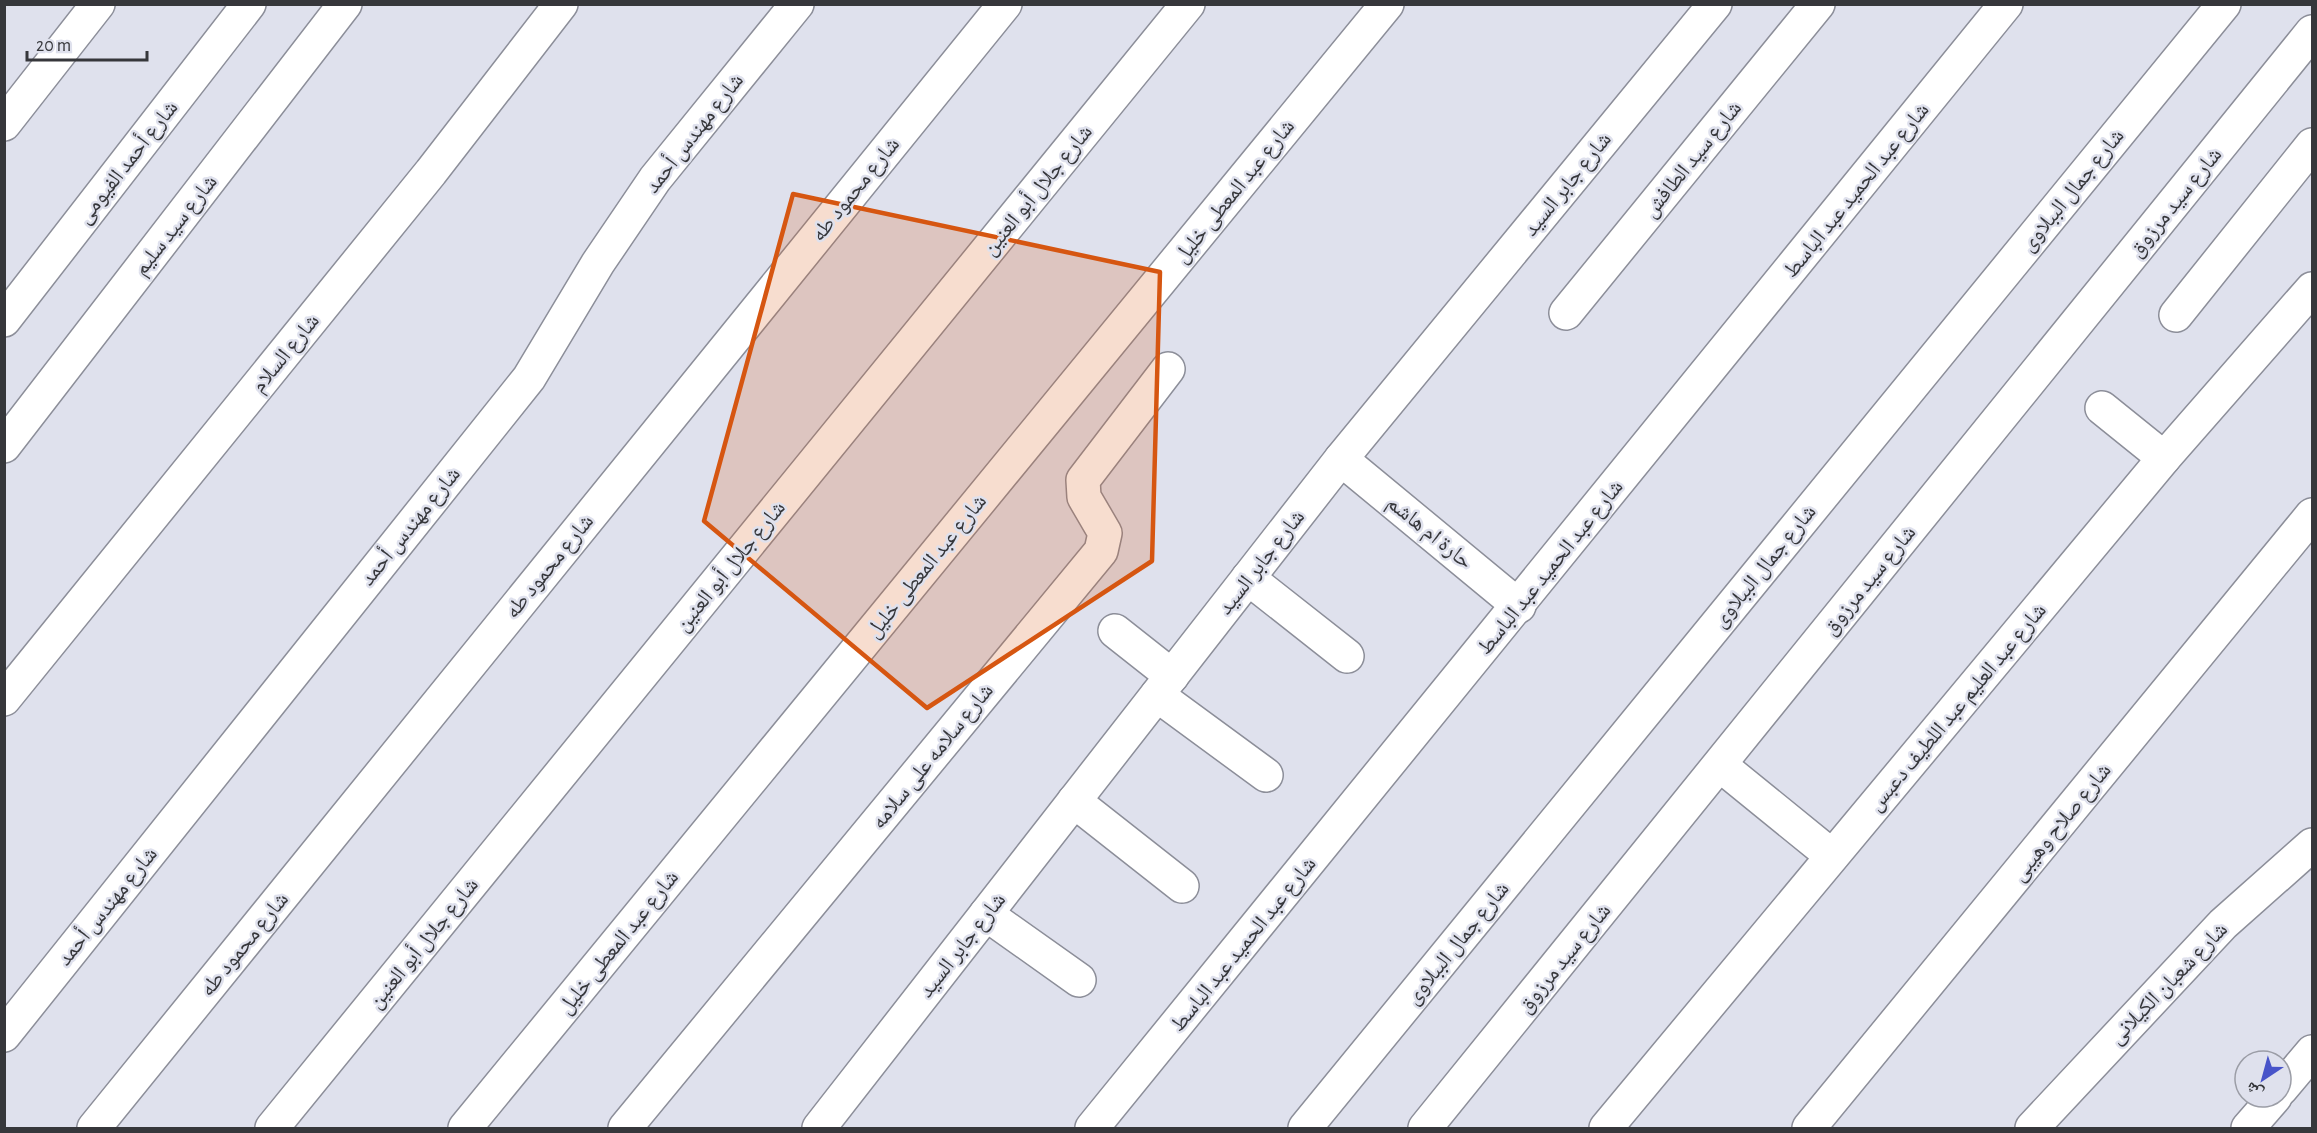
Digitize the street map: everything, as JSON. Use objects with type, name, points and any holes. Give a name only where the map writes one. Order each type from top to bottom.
[{"type":"street","points":[[4,124],[98,4]]},
{"type":"street","name":"شارع أحمد الفيومى","points":[[4,320],[249,4]]},
{"type":"street","name":"شارع سيد سليم","points":[[4,446],[345,4]]},
{"type":"street","name":"شارع السلام","points":[[4,699],[431,172],[561,4]]},
{"type":"street","name":"شارع مهندس أحمد","points":[[4,1035],[528,378],[598,262],[655,179],[797,4]]},
{"type":"street","name":"شارع محمود طه","points":[[94,1128],[1005,4]]},
{"type":"street","name":"شارع جلال أبو العنين","points":[[272,1128],[1188,4]]},
{"type":"street","name":"شارع عبد المعطى خليل","points":[[465,1128],[1387,4]]},
{"type":"street","name":"شارع جابر السيد","points":[[819,1128],[1341,459],[1715,4]]},
{"type":"street","name":"شارع سيد الطافش","points":[[1566,313],[1818,4]]},
{"type":"street","name":"شارع عبد الحميد عبد الباسط","points":[[1092,1128],[1519,606],[2006,4]]},
{"type":"street","name":"شارع جمال الببلاوى","points":[[1305,1128],[2223,4]]},
{"type":"street","name":"شارع سيد مرزوق","points":[[1425,1128],[2313,32]]},
{"type":"street","points":[[2176,315],[2313,145]]},
{"type":"street","name":"شارع عبد العليم عبد اللطيف دعبس","points":[[1606,1128],[2164,458],[2313,289]]},
{"type":"street","name":"شارع سلامه على سلامه","points":[[625,1128],[1101,551],[1105,533],[1084,496],[1083,480],[1168,369]]},
{"type":"street","points":[[2102,408],[2164,458]]},
{"type":"street","name":"حارة ام هاشم","points":[[1341,459],[1519,606]]},
{"type":"street","name":"شارع صلاح وهيبى","points":[[1809,1128],[2313,515]]},
{"type":"street","points":[[1248,578],[1347,656]]},
{"type":"street","points":[[1115,631],[1164,685],[1266,775]]},
{"type":"street","points":[[1720,765],[1832,856]]},
{"type":"street","points":[[1074,801],[1182,886]]},
{"type":"street","name":"شارع شعبان الكيلانى","points":[[2032,1128],[2223,924],[2313,845]]},
{"type":"street","points":[[986,914],[1079,980]]},
{"type":"street","points":[[2293,1075],[2313,1052]]},
{"type":"street","points":[[2248,1128],[2265,1109]]},
{"type":"highlighted area","points":[[793,194],[1160,272],[1152,561],[927,708],[704,521]]}]
